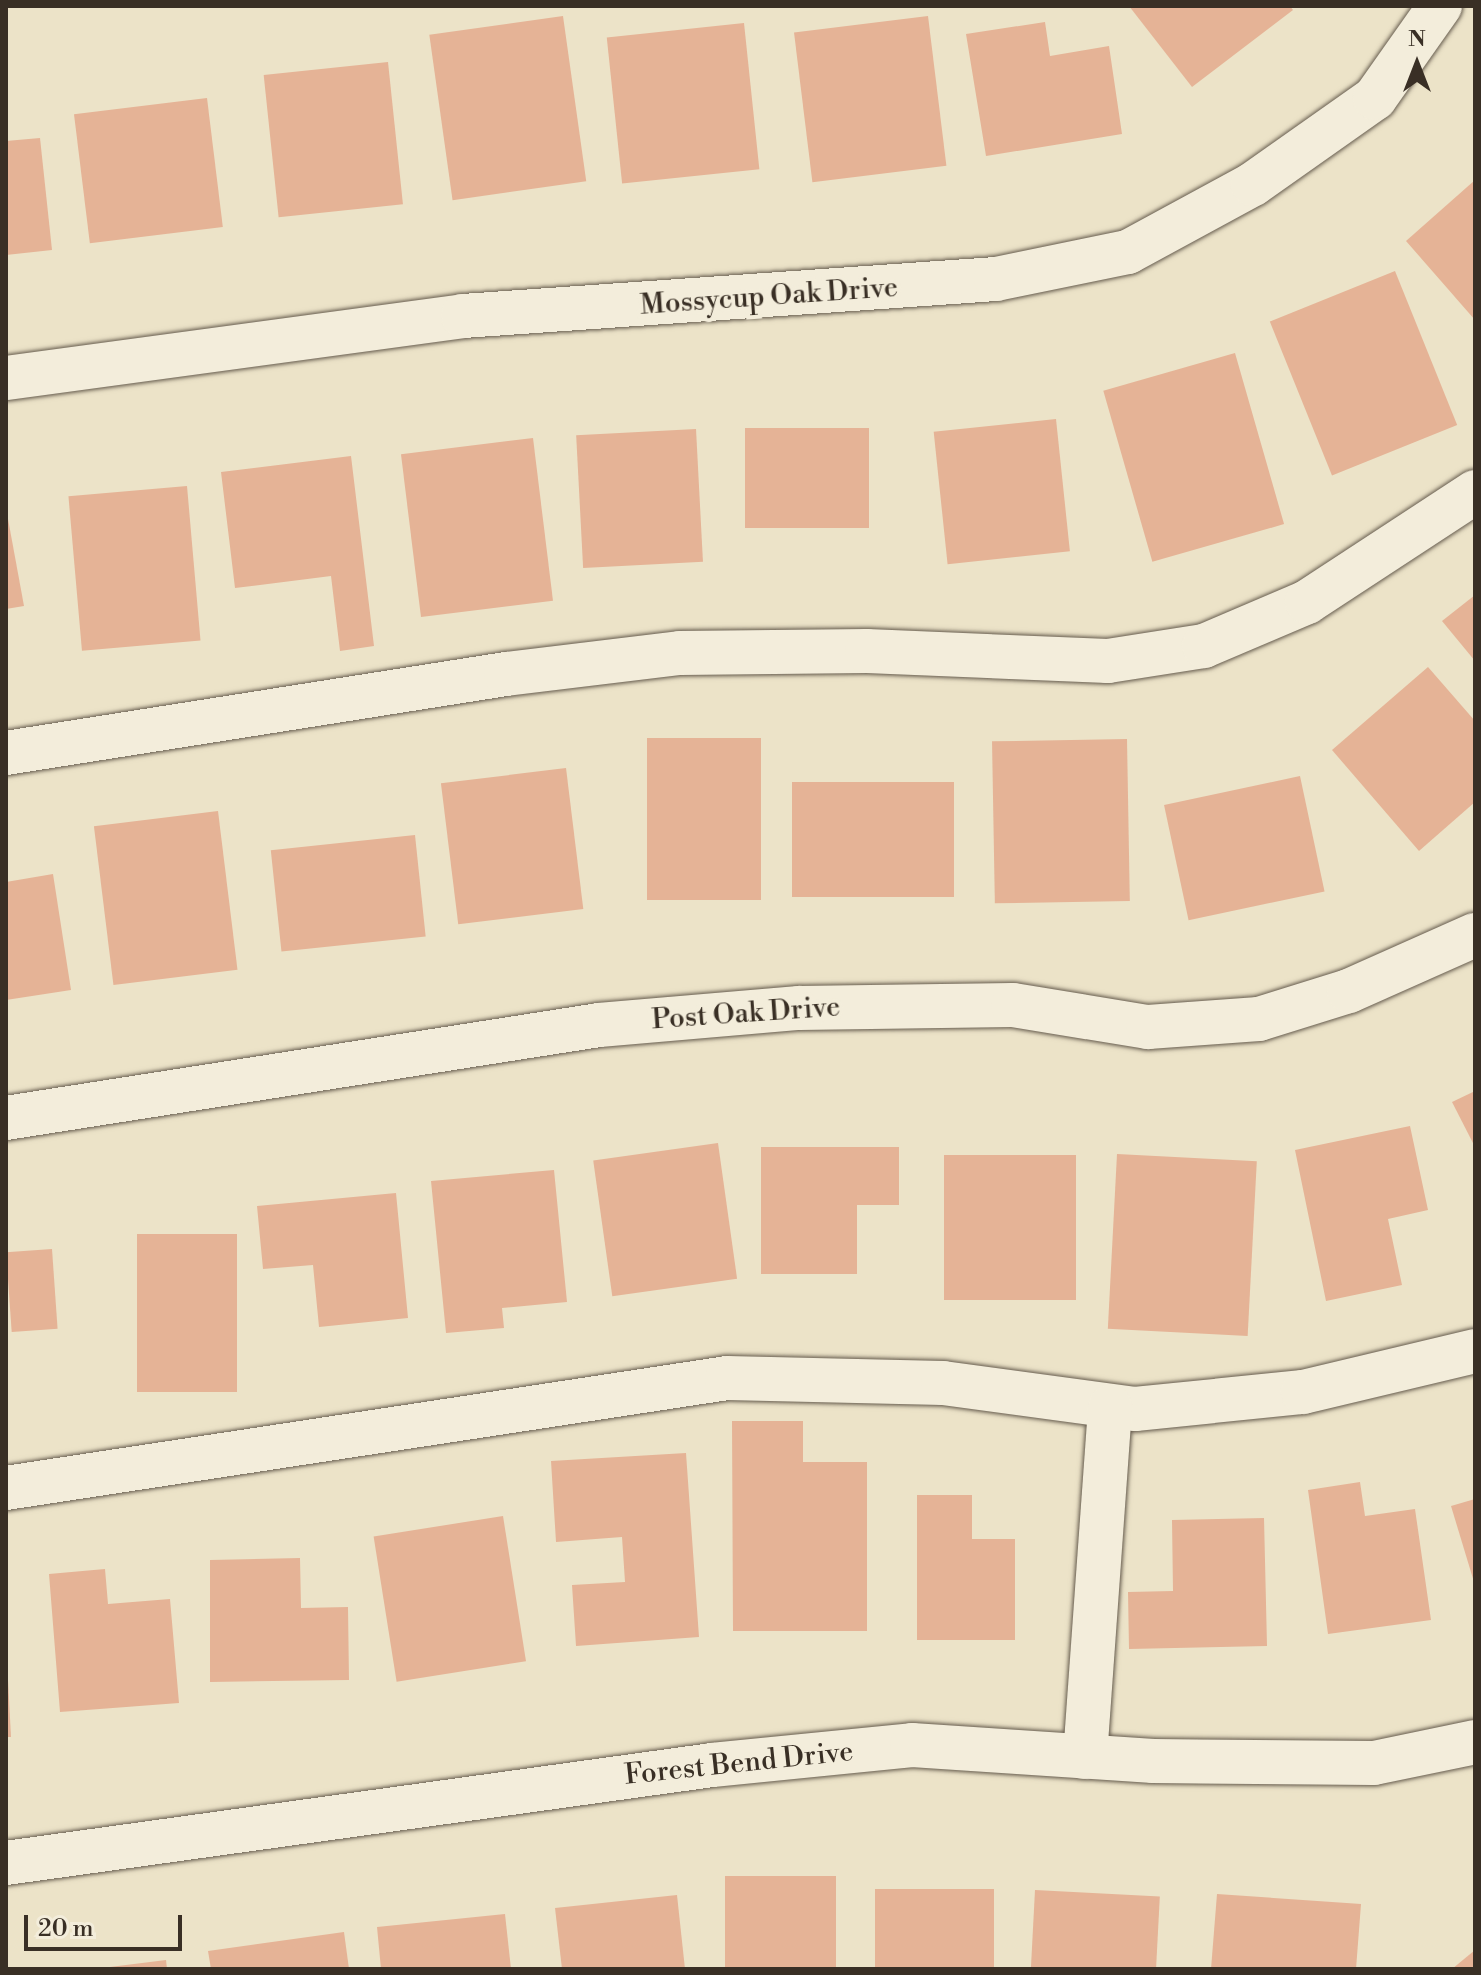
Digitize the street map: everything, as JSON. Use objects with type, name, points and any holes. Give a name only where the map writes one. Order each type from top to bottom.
[{"type":"street","name":"Mossycup Oak Drive","points":[[6,378],[463,316],[996,279],[1128,252],[1253,184],[1375,98],[1440,6]]},
{"type":"street","points":[[6,753],[506,674],[680,653],[867,651],[1108,661],[1204,646],[1307,602],[1475,492]]},
{"type":"street","name":"Post Oak Drive","points":[[6,1118],[599,1025],[783,1009],[1013,1005],[1148,1027],[1259,1019],[1349,991],[1475,935]]},
{"type":"street","points":[[6,1488],[727,1378],[943,1383],[1110,1407],[1196,1406],[1303,1392],[1475,1351]]},
{"type":"street","points":[[1085,1757],[1110,1407]]},
{"type":"street","name":"Forest Bend Drive","points":[[6,1863],[712,1765],[912,1745],[1085,1757],[1374,1763],[1475,1742]]},
{"type":"building","points":[[1129,6],[1290,6],[1293,10],[1192,87]]},
{"type":"building","points":[[563,16],[586,181],[453,200],[429,35]]},
{"type":"building","points":[[928,16],[946,166],[812,182],[794,32]]},
{"type":"building","points":[[1045,22],[1050,56],[1109,46],[1122,134],[986,156],[966,34]]},
{"type":"building","points":[[744,23],[759,169],[622,184],[607,37]]},
{"type":"building","points":[[388,62],[403,204],[279,217],[264,75]]},
{"type":"building","points":[[207,98],[223,227],[90,243],[74,114]]},
{"type":"building","points":[[40,138],[52,250],[6,255],[6,141]]},
{"type":"building","points":[[1475,180],[1475,320],[1406,241]]},
{"type":"building","points":[[1395,271],[1457,425],[1332,475],[1270,322]]},
{"type":"building","points":[[1235,353],[1284,524],[1152,562],[1103,391]]},
{"type":"building","points":[[1056,419],[1070,551],[948,564],[934,432]]},
{"type":"building","points":[[745,428],[869,428],[869,528],[745,528]]},
{"type":"building","points":[[696,429],[703,562],[583,568],[576,435]]},
{"type":"building","points":[[533,438],[553,601],[421,617],[401,454]]},
{"type":"building","points":[[351,456],[374,646],[340,651],[331,576],[235,588],[221,472]]},
{"type":"building","points":[[187,486],[201,640],[82,651],[68,496]]},
{"type":"building","points":[[6,508],[24,606],[6,609]]},
{"type":"building","points":[[1475,595],[1475,661],[1442,621]]},
{"type":"building","points":[[1428,667],[1475,721],[1475,802],[1419,851],[1332,750]]},
{"type":"building","points":[[647,738],[761,738],[761,900],[647,900]]},
{"type":"building","points":[[1127,739],[1130,901],[995,903],[992,741]]},
{"type":"building","points":[[566,768],[583,909],[458,924],[441,783]]},
{"type":"building","points":[[1300,776],[1325,891],[1189,920],[1164,805]]},
{"type":"building","points":[[792,782],[954,782],[954,897],[792,897]]},
{"type":"building","points":[[218,811],[237,970],[113,985],[94,826]]},
{"type":"building","points":[[415,835],[426,936],[281,952],[271,850]]},
{"type":"building","points":[[53,874],[71,990],[6,1000],[6,882]]},
{"type":"building","points":[[1475,1091],[1475,1147],[1452,1102]]},
{"type":"building","points":[[1410,1126],[1428,1210],[1388,1219],[1402,1285],[1326,1301],[1295,1150]]},
{"type":"building","points":[[718,1143],[737,1279],[612,1296],[593,1161]]},
{"type":"building","points":[[761,1147],[899,1147],[899,1205],[857,1205],[857,1274],[761,1274]]},
{"type":"building","points":[[1117,1154],[1257,1161],[1248,1336],[1108,1329]]},
{"type":"building","points":[[944,1155],[1076,1155],[1076,1300],[944,1300]]},
{"type":"building","points":[[554,1170],[567,1302],[502,1308],[504,1328],[446,1333],[431,1181]]},
{"type":"building","points":[[396,1193],[408,1318],[319,1327],[313,1265],[263,1269],[257,1206]]},
{"type":"building","points":[[137,1234],[237,1234],[237,1392],[137,1392]]},
{"type":"building","points":[[52,1249],[58,1329],[12,1332],[6,1252]]},
{"type":"building","points":[[732,1421],[803,1421],[803,1462],[867,1462],[867,1631],[733,1631]]},
{"type":"building","points":[[686,1453],[699,1637],[576,1646],[572,1585],[625,1582],[622,1537],[556,1542],[551,1461]]},
{"type":"building","points":[[1360,1482],[1365,1516],[1415,1509],[1431,1620],[1328,1634],[1308,1490]]},
{"type":"building","points":[[917,1495],[972,1495],[972,1539],[1015,1539],[1015,1640],[917,1640]]},
{"type":"building","points":[[1475,1499],[1475,1582],[1474,1582],[1451,1506]]},
{"type":"building","points":[[503,1516],[526,1661],[397,1682],[374,1536]]},
{"type":"building","points":[[1264,1518],[1267,1646],[1129,1649],[1128,1592],[1173,1591],[1172,1520]]},
{"type":"building","points":[[300,1558],[301,1608],[348,1607],[349,1680],[210,1682],[210,1560]]},
{"type":"building","points":[[105,1569],[108,1604],[170,1599],[179,1703],[60,1712],[49,1574]]},
{"type":"building","points":[[6,1641],[11,1737],[6,1737]]},
{"type":"building","points":[[725,1876],[836,1876],[836,1969],[725,1969]]},
{"type":"building","points":[[875,1889],[994,1889],[994,1969],[875,1969]]},
{"type":"building","points":[[1035,1890],[1160,1897],[1156,1969],[1031,1969]]},
{"type":"building","points":[[1217,1894],[1361,1904],[1356,1969],[1211,1969]]},
{"type":"building","points":[[677,1895],[685,1969],[562,1969],[555,1908]]},
{"type":"building","points":[[505,1914],[511,1969],[381,1969],[377,1927]]},
{"type":"building","points":[[344,1932],[349,1969],[211,1969],[208,1951]]},
{"type":"building","points":[[1475,1950],[1475,1969],[1452,1969]]},
{"type":"building","points":[[166,1960],[167,1969],[110,1969],[110,1967]]}]
